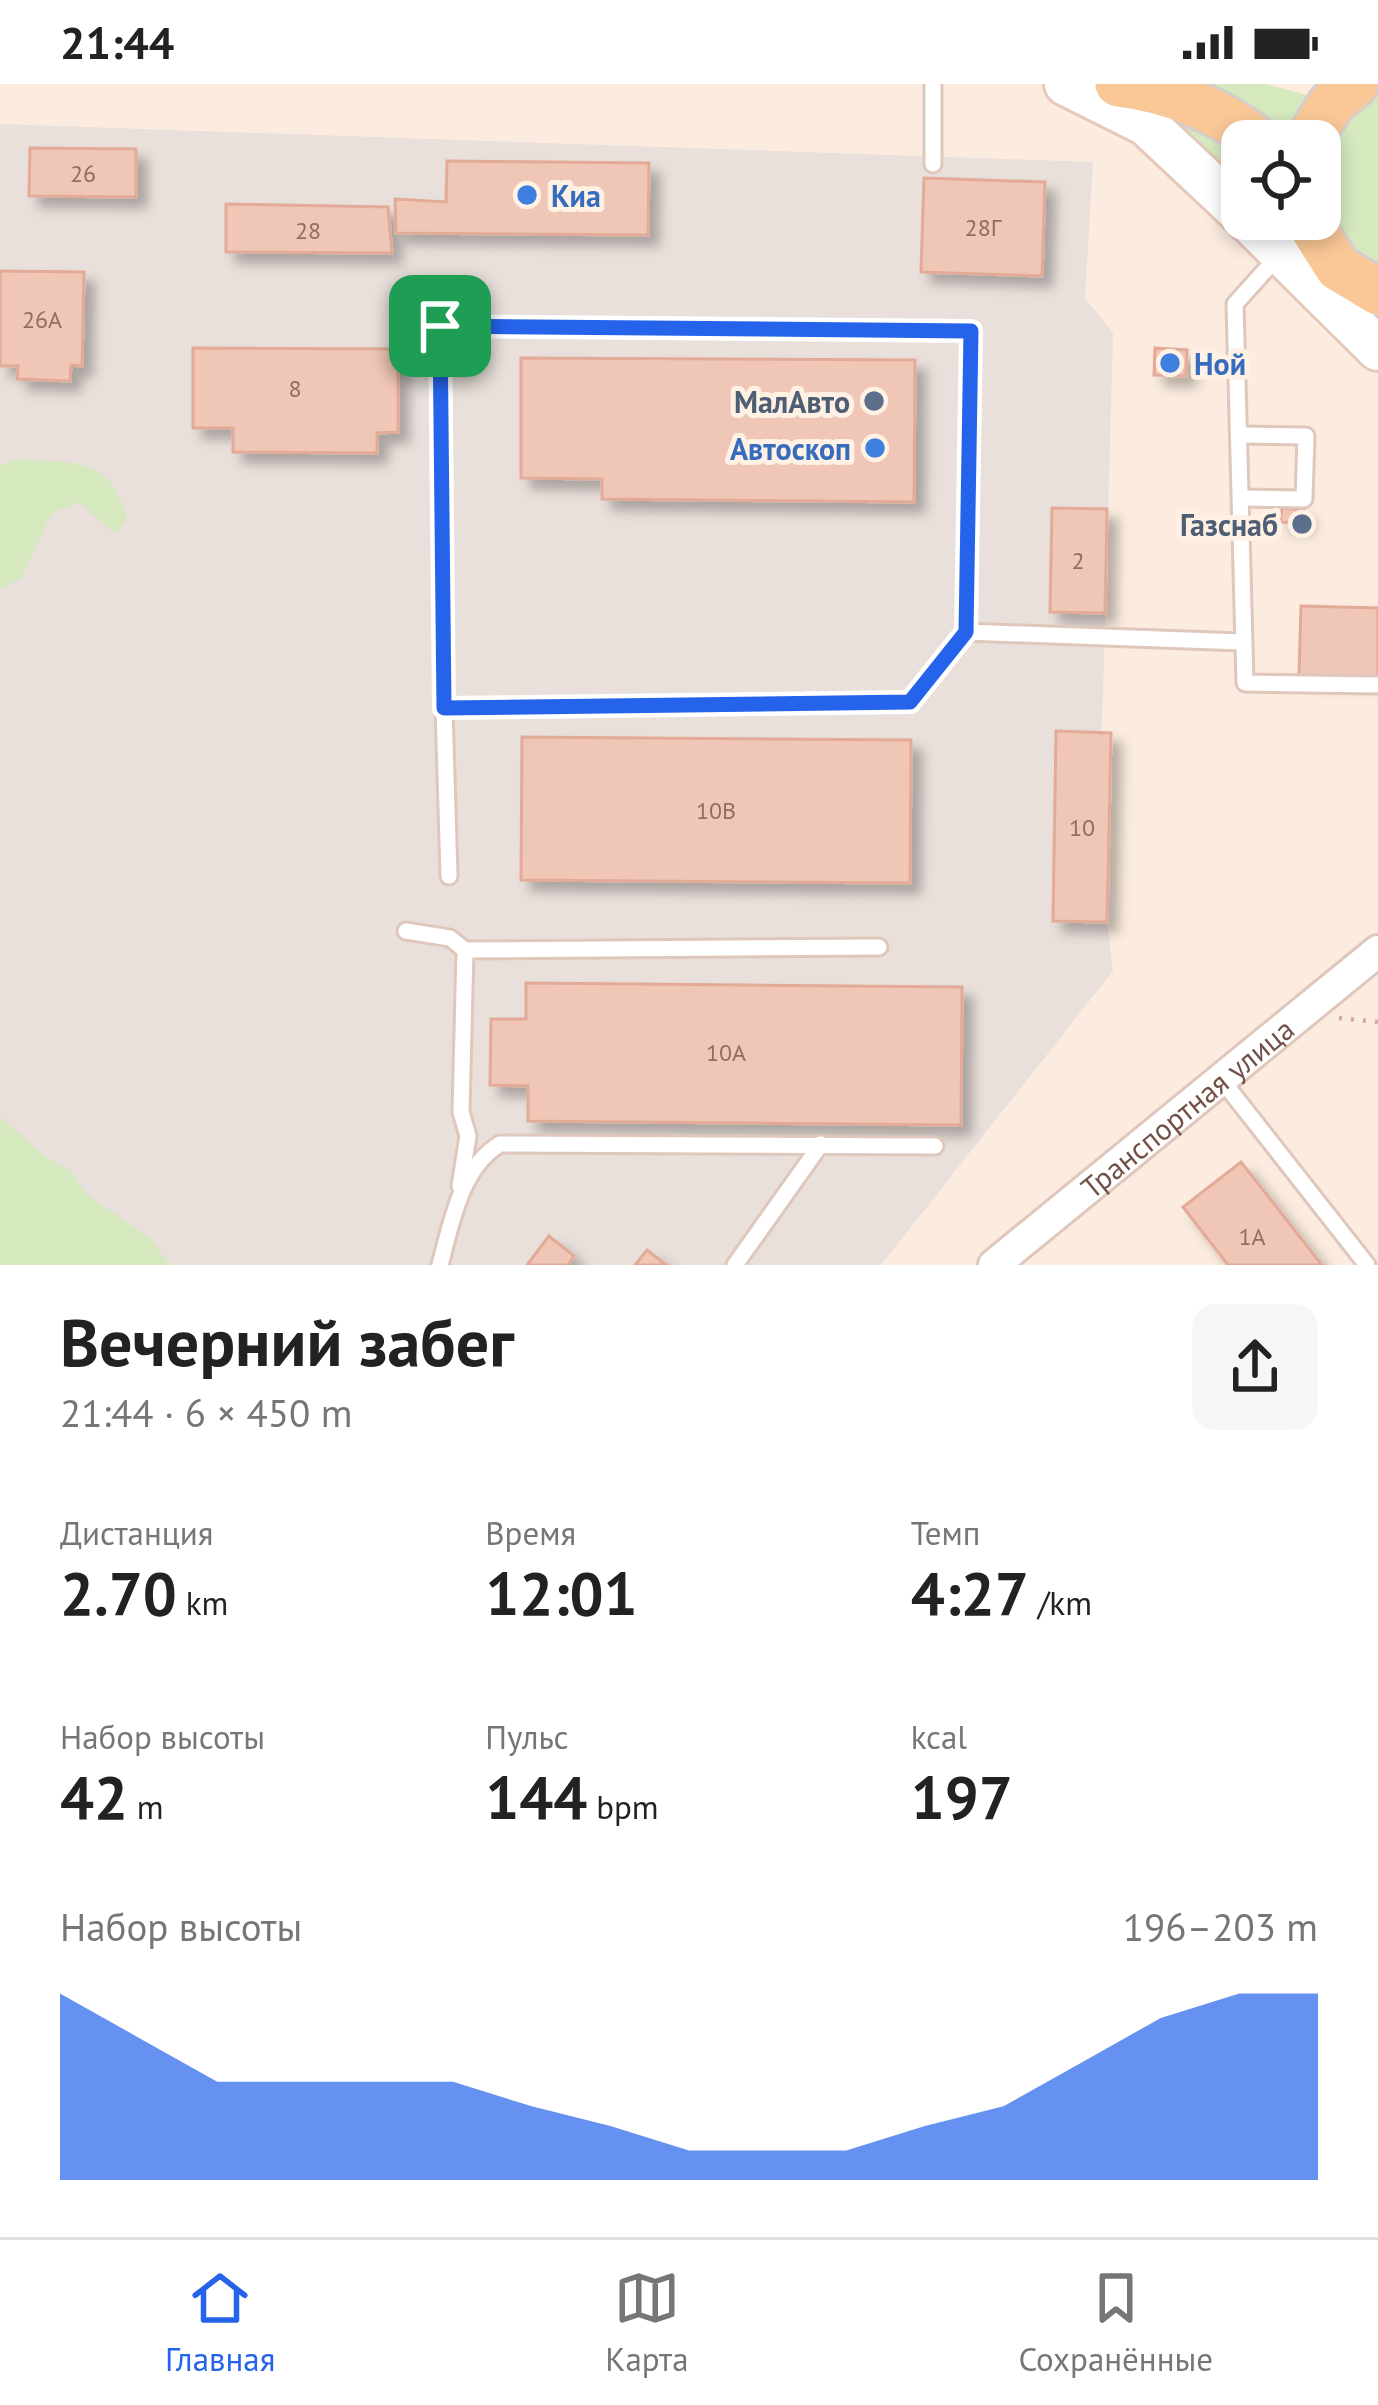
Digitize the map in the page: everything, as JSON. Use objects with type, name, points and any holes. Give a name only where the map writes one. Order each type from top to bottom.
[{"type":"main road","points":[[1066,84],[1146,124],[1221,195]]},
{"type":"main road","points":[[1118,84],[1155,88],[1221,120]]},
{"type":"main road","points":[[1294,84],[1348,89]]},
{"type":"main road","points":[[1324,120],[1348,89]]},
{"type":"main road","points":[[1297,240],[1378,349]]},
{"type":"main road","points":[[1300,240],[1378,292]]},
{"type":"street","name":"Транспортная улица","points":[[994,1265],[1378,952]]},
{"type":"lane","points":[[932,164],[933,84]]},
{"type":"lane","points":[[1291,240],[1235,304],[1245,682],[1378,686]]},
{"type":"lane","points":[[444,708],[910,702],[966,632],[971,331],[440,326],[444,708],[449,877]]},
{"type":"lane","points":[[1241,435],[1306,436],[1304,499],[1243,498]]},
{"type":"lane","points":[[966,632],[1241,642]]},
{"type":"lane","points":[[406,931],[450,938],[465,950],[879,947]]},
{"type":"lane","points":[[440,1265],[455,1213],[468,1136],[461,1112],[465,950]]},
{"type":"lane","points":[[1221,1079],[1367,1265]]},
{"type":"lane","points":[[455,1213],[484,1154],[500,1144],[935,1146]]},
{"type":"lane","points":[[735,1265],[821,1144]]},
{"type":"shaded area","points":[[0,124],[1093,162],[1085,298],[1113,333],[1103,699],[1101,733],[1056,732],[1053,920],[1107,922],[1113,971],[881,1265],[0,1265]]},
{"type":"green space","points":[[1164,84],[1266,84],[1318,98],[1304,120],[1232,120]]},
{"type":"green space","points":[[1117,94],[1221,133],[1221,180]]},
{"type":"green space","points":[[1378,96],[1378,269],[1341,236],[1341,129],[1354,112]]},
{"type":"green space","points":[[21,459],[74,463],[101,474],[112,484],[127,518],[115,534],[79,502],[51,514],[21,578],[0,589],[0,465]]},
{"type":"green space","points":[[0,1117],[47,1158],[71,1171],[86,1194],[150,1238],[170,1265],[0,1265]]},
{"type":"building","points":[[30,148],[136,149],[136,197],[29,196]]},
{"type":"building","points":[[447,161],[649,163],[648,235],[396,233],[395,199],[446,202]]},
{"type":"building","points":[[924,178],[1045,182],[1042,276],[921,272]]},
{"type":"building","points":[[226,204],[388,207],[392,253],[226,252]]},
{"type":"building","points":[[0,271],[84,272],[82,366],[71,365],[70,381],[17,379],[18,366],[0,366]]},
{"type":"building","points":[[193,348],[398,349],[398,432],[377,433],[377,453],[233,452],[233,428],[193,428]]},
{"type":"building","points":[[1155,348],[1187,350],[1186,376],[1154,375]]},
{"type":"building","points":[[521,358],[915,360],[914,502],[602,499],[602,479],[521,478]]},
{"type":"building","points":[[1052,508],[1107,509],[1105,613],[1050,612]]},
{"type":"building","points":[[1282,508],[1304,510],[1302,524],[1280,522]]},
{"type":"building","points":[[1301,606],[1378,608],[1378,677],[1299,675]]},
{"type":"building","points":[[1056,731],[1111,733],[1107,922],[1053,921]]},
{"type":"building","points":[[522,737],[911,740],[910,883],[521,880]]},
{"type":"building","points":[[526,983],[962,987],[961,1125],[528,1121],[528,1086],[490,1085],[491,1019],[526,1019]]},
{"type":"building","points":[[1241,1162],[1322,1265],[1228,1265],[1183,1207]]},
{"type":"building","points":[[549,1236],[574,1256],[568,1265],[527,1265]]},
{"type":"building","points":[[647,1250],[666,1265],[635,1265]]},
{"type":"place","name":"Киа","points":[[527,195]]},
{"type":"place","name":"Ной","points":[[1170,363]]},
{"type":"place","name":"МалАвто","points":[[874,401]]},
{"type":"place","name":"Автоскоп","points":[[875,448]]},
{"type":"place","name":"Газснаб","points":[[1302,524]]},
{"type":"route","points":[[440,326],[971,331],[966,632],[910,702],[444,708],[440,326]]}]
